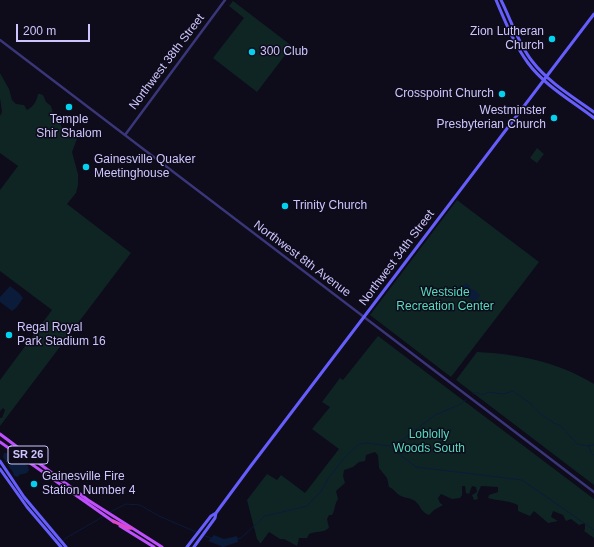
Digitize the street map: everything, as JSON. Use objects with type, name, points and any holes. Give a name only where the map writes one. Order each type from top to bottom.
[{"type":"highway","points":[[114,519],[128,528],[131,528]]},
{"type":"main road","points":[[496,0],[519,49],[533,70],[594,118]]},
{"type":"main road","points":[[501,0],[527,54],[547,76],[593,112],[590,115]]},
{"type":"main road","name":"Northwest 34th Street","points":[[187,547],[211,516],[216,513],[594,14]]},
{"type":"main road","name":"SR 26","points":[[0,434],[100,510]]},
{"type":"main road","name":"SR 26","points":[[0,442],[154,547]]},
{"type":"main road","points":[[0,461],[24,497],[66,547]]},
{"type":"main road","points":[[0,469],[27,506],[61,547]]},
{"type":"main road","points":[[3,474],[13,482]]},
{"type":"main road","name":"Northwest 34th Street","points":[[194,547],[215,518],[216,513]]},
{"type":"main road","points":[[131,528],[162,547]]},
{"type":"street","name":"Northwest 38th Street","points":[[125,135],[225,0]]},
{"type":"street","name":"Northwest 8th Avenue","points":[[0,40],[594,492]]},
{"type":"green space","name":"300 Club","points":[[233,1],[292,46],[257,92],[213,58],[244,18],[229,6]]},
{"type":"green space","points":[[0,73],[9,89],[12,100],[16,104],[24,105],[27,110],[34,104],[38,94],[43,95],[46,102],[51,106],[53,113],[65,132],[72,134],[77,139],[72,152],[78,174],[78,185],[76,193],[67,204],[131,253],[0,426],[0,418],[2,418],[5,410],[3,408],[0,411],[0,380],[52,310],[0,271],[0,190],[18,166],[0,153],[0,116],[2,112],[0,98]]},
{"type":"green space","points":[[537,148],[544,154],[537,163],[530,158]]},
{"type":"green space","name":"Westside Recreation Center","points":[[457,200],[539,262],[451,377],[370,315]]},
{"type":"green space","name":"Loblolly Woods South","points":[[378,336],[594,499],[594,538],[584,531],[585,523],[579,525],[571,519],[566,521],[563,515],[553,511],[551,517],[558,521],[548,523],[534,511],[530,516],[518,511],[518,505],[514,503],[488,498],[489,495],[498,492],[498,487],[481,486],[477,495],[478,499],[474,500],[472,495],[477,492],[476,487],[472,486],[469,494],[466,493],[465,486],[462,486],[462,495],[460,498],[452,499],[441,494],[438,498],[440,503],[443,505],[429,515],[426,514],[415,501],[399,495],[389,487],[387,478],[379,468],[378,455],[375,452],[366,455],[365,461],[359,462],[353,467],[344,470],[343,476],[345,483],[336,491],[338,499],[332,515],[329,515],[327,519],[329,528],[324,531],[309,534],[307,538],[299,538],[297,546],[284,539],[280,539],[269,532],[260,543],[257,539],[247,500],[267,474],[277,480],[281,475],[305,493],[339,449],[312,429],[330,407],[322,402],[340,378],[343,380]]},
{"type":"green space","points":[[477,352],[538,360],[580,376],[594,384],[594,485],[456,380]]},
{"type":"water","points":[[466,283],[470,286],[469,288],[476,291],[480,296],[475,301],[468,298],[460,290]]},
{"type":"water","points":[[10,286],[23,298],[17,307],[12,311],[0,302],[0,297]]},
{"type":"water","points":[[4,453],[7,453],[10,456],[11,455],[28,466],[29,470],[27,473],[19,475],[18,477],[14,476],[3,457]]},
{"type":"water","points":[[214,535],[224,539],[237,536],[238,542],[223,547],[208,541]]},
{"type":"waterway","points":[[473,394],[475,392],[483,395],[488,392],[503,394],[513,391],[531,404],[543,416],[561,426],[577,444],[587,446],[594,445]]},
{"type":"waterway","points":[[237,539],[241,538],[265,516],[307,506],[322,490],[328,479],[345,457],[359,444],[367,443],[389,446],[402,440],[435,415],[459,405],[466,400]]},
{"type":"waterway","points":[[589,446],[591,453],[594,455]]},
{"type":"waterway","points":[[390,447],[416,467],[522,480],[594,530]]},
{"type":"waterway","points":[[110,512],[126,504],[140,505],[159,516],[196,532]]},
{"type":"waterway","points":[[58,547],[66,538],[104,516]]},
{"type":"waterway","points":[[205,536],[211,538]]},
{"type":"place","name":"Zion Lutheran Church","points":[[552,39]]},
{"type":"place","name":"300 Club","points":[[252,52]]},
{"type":"place","name":"Crosspoint Church","points":[[502,94]]},
{"type":"place","name":"Temple Shir Shalom","points":[[69,107]]},
{"type":"place","name":"Westminster Presbyterian Church","points":[[554,118]]},
{"type":"place","name":"Gainesville Quaker Meetinghouse","points":[[86,167]]},
{"type":"place","name":"Trinity Church","points":[[285,206]]},
{"type":"place","name":"Regal Royal Park Stadium 16","points":[[9,335]]},
{"type":"place","name":"Gainesville Fire Station Number 4","points":[[34,484]]}]
